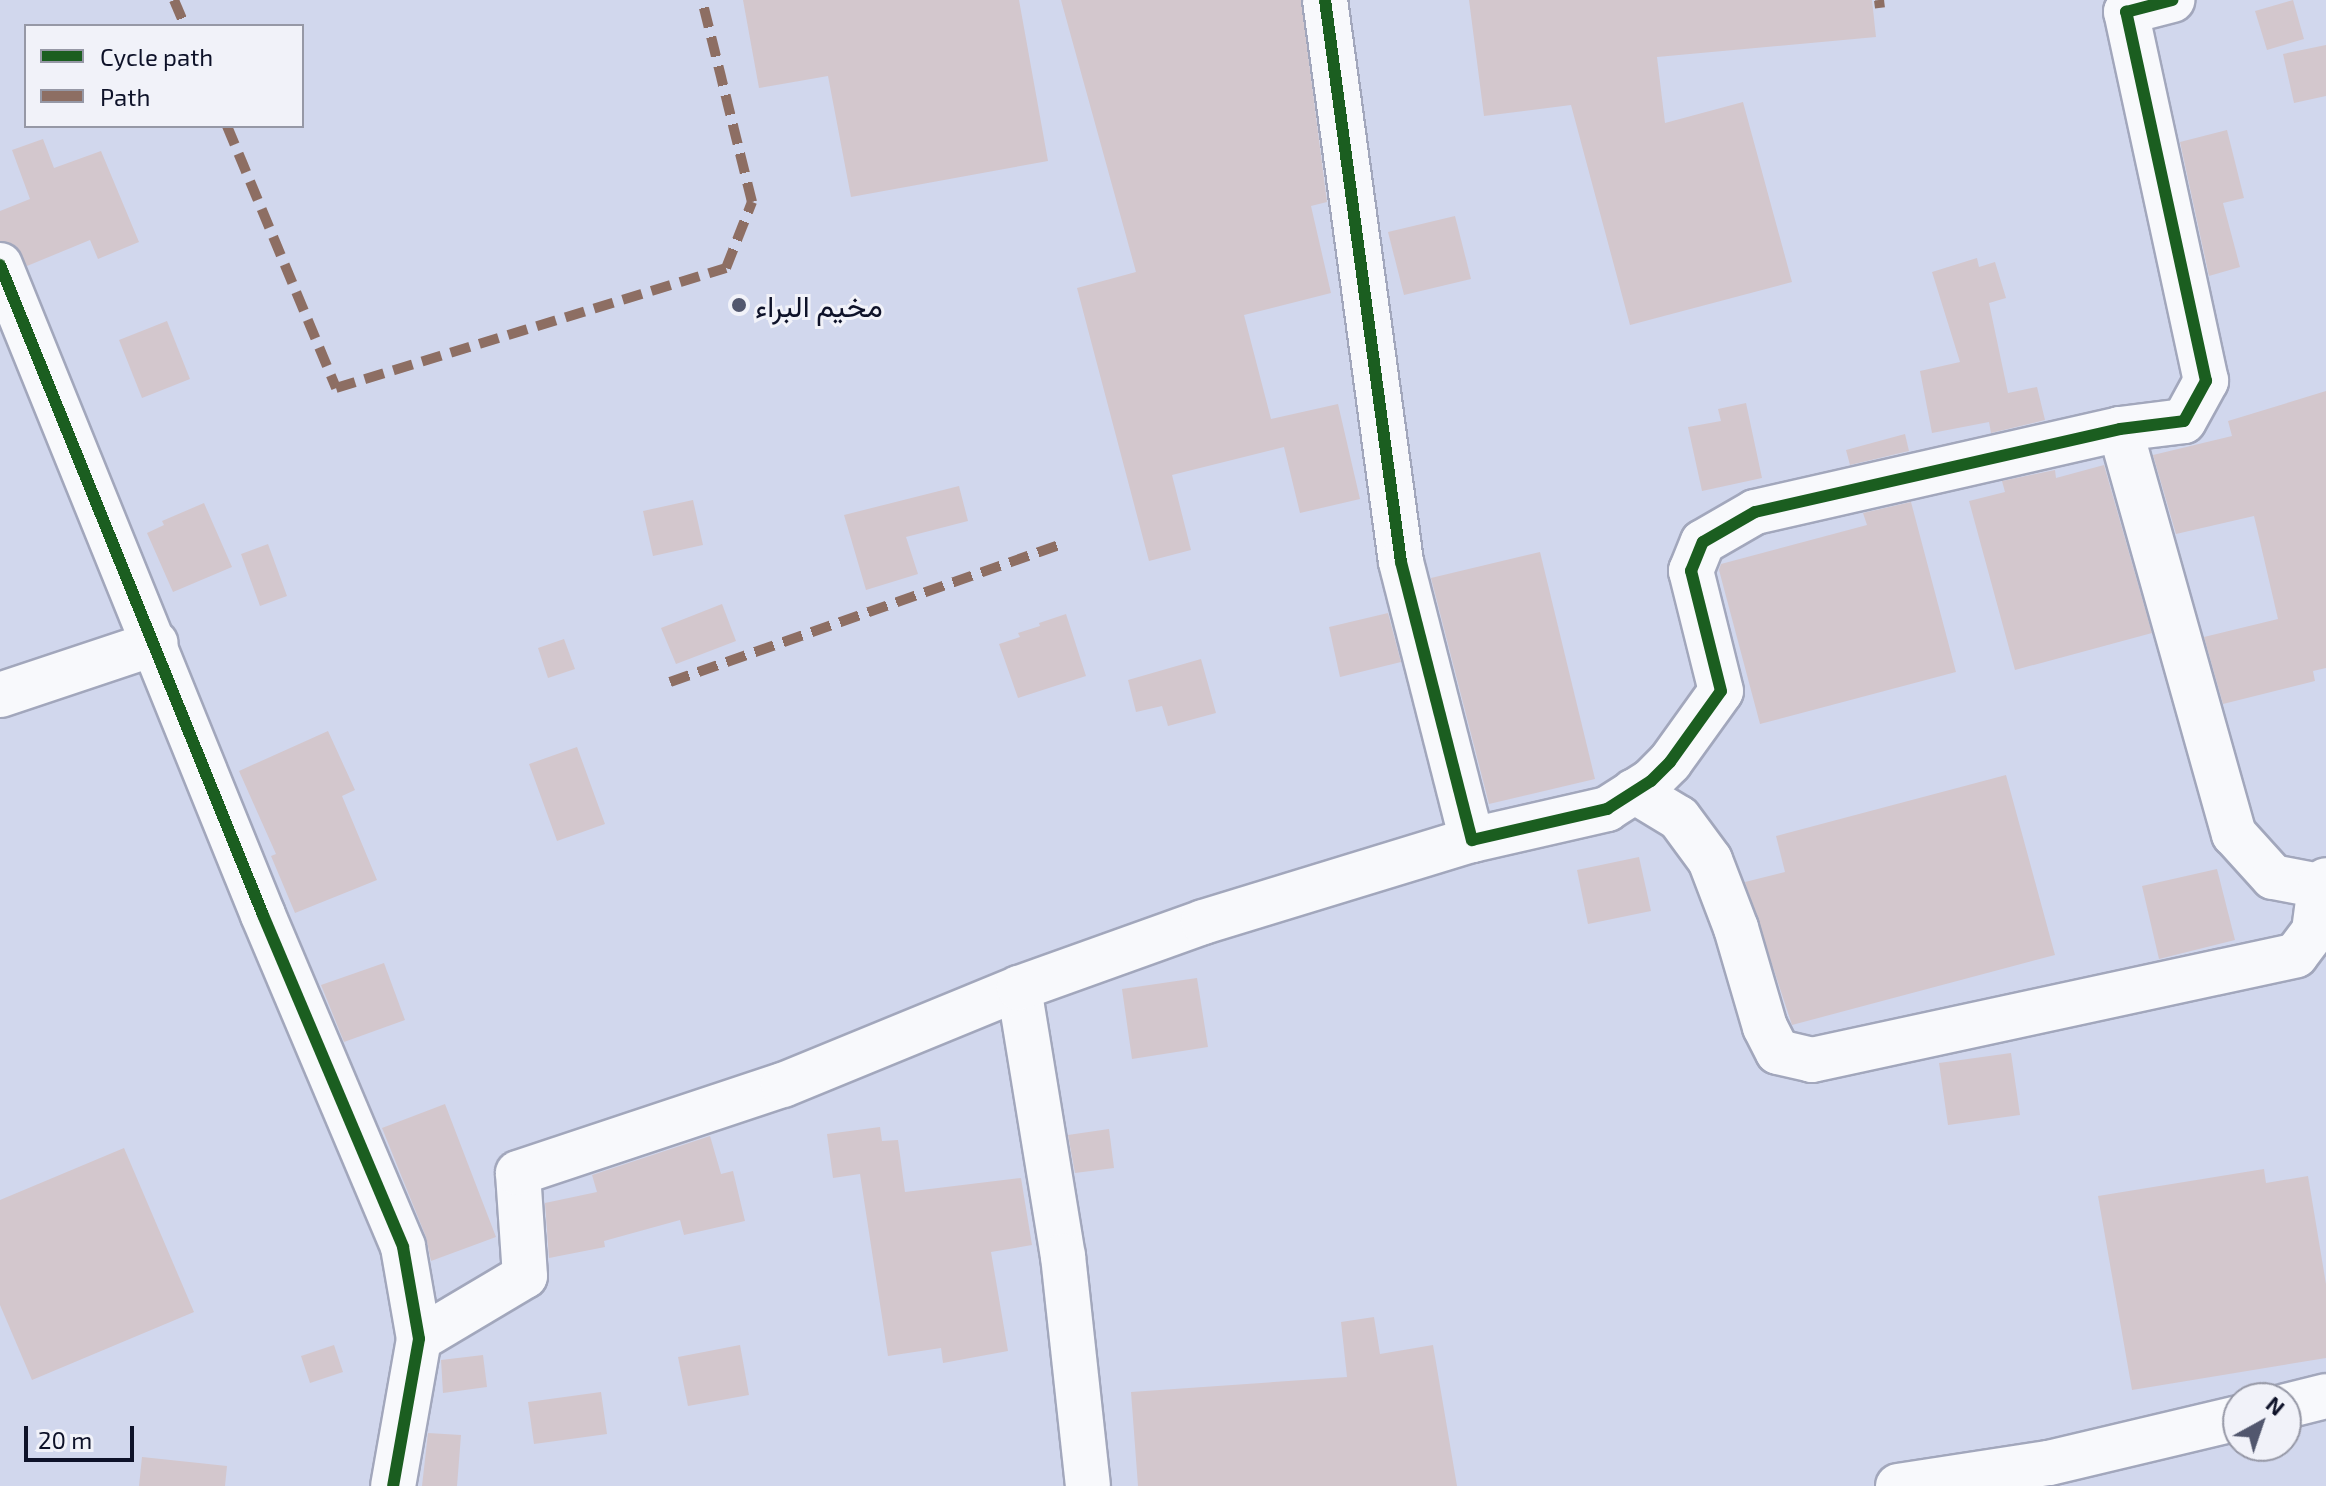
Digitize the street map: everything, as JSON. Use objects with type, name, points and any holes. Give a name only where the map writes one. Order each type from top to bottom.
[{"type":"street","points":[[1325,0],[1401,562],[1472,840]]},
{"type":"street","points":[[419,1339],[525,1276],[518,1173],[783,1085],[1019,988],[1203,922],[1472,840],[1607,809],[1670,762],[1721,691],[1691,571],[1703,542],[1755,512],[2120,429],[2184,421],[2206,381],[2126,12],[2172,0]]},
{"type":"street","points":[[0,265],[156,643],[263,915],[403,1247],[419,1339],[393,1486]]},
{"type":"street","points":[[1634,791],[1679,818],[1710,860],[1736,928],[1765,1027],[1778,1052],[1812,1060],[2296,955],[2314,931],[2323,883],[2273,877],[2234,834],[2120,429]]},
{"type":"street","points":[[0,695],[156,643]]},
{"type":"street","points":[[1019,988],[1063,1256],[1088,1486]]},
{"type":"street","points":[[2302,1402],[2326,1396]]},
{"type":"street","points":[[1898,1486],[2051,1475],[2222,1423]]},
{"type":"building","points":[[743,0],[1019,0],[1048,161],[851,197],[828,76],[759,88]]},
{"type":"building","points":[[1061,0],[1301,0],[1327,202],[1311,206],[1331,293],[1244,315],[1271,419],[1338,404],[1360,499],[1300,513],[1284,447],[1172,475],[1191,550],[1149,561],[1077,288],[1136,272]]},
{"type":"building","points":[[1469,0],[1872,0],[1876,37],[1657,57],[1665,123],[1743,102],[1792,282],[1630,325],[1571,105],[1484,116]]},
{"type":"building","points":[[2293,0],[2304,39],[2267,50],[2255,11]]},
{"type":"building","points":[[2326,45],[2326,96],[2294,103],[2283,54]]},
{"type":"building","points":[[2227,130],[2244,198],[2223,203],[2240,267],[2209,276],[2180,142]]},
{"type":"building","points":[[43,139],[54,168],[101,151],[139,242],[98,259],[90,240],[27,266],[16,246],[0,241],[0,211],[30,199],[12,150]]},
{"type":"building","points":[[1455,216],[1471,279],[1404,295],[1388,232]]},
{"type":"building","points":[[1977,258],[1979,267],[1995,262],[2006,298],[1989,303],[2008,393],[2037,387],[2045,420],[1991,433],[1989,422],[1932,433],[1920,371],[1960,362],[1932,272]]},
{"type":"building","points":[[167,321],[190,379],[142,398],[119,340]]},
{"type":"building","points":[[2326,391],[2326,668],[2313,671],[2315,681],[2223,704],[2204,637],[2278,619],[2254,516],[2176,534],[2153,455],[2232,436],[2228,421]]},
{"type":"building","points":[[1746,403],[1762,478],[1702,491],[1688,427],[1721,421],[1718,409]]},
{"type":"building","points":[[1905,434],[1909,451],[1850,465],[1846,450]]},
{"type":"building","points":[[2104,465],[2152,633],[2015,670],[1969,501],[2005,492],[2002,481],[2055,470],[2056,478]]},
{"type":"building","points":[[959,486],[968,521],[906,537],[918,574],[866,590],[844,515]]},
{"type":"building","points":[[693,500],[703,545],[653,556],[643,511]]},
{"type":"building","points":[[1911,502],[1956,672],[1760,724],[1719,570],[1721,564],[1867,525],[1863,513]]},
{"type":"building","points":[[204,503],[232,567],[173,592],[147,533],[164,525],[162,521]]},
{"type":"building","points":[[268,544],[287,596],[260,606],[241,554]]},
{"type":"building","points":[[1540,552],[1595,779],[1489,804],[1431,578]]},
{"type":"building","points":[[722,604],[736,641],[676,664],[661,628]]},
{"type":"building","points":[[1388,613],[1401,662],[1340,677],[1329,627]]},
{"type":"building","points":[[1066,614],[1086,676],[1018,698],[999,644],[1020,637],[1018,633],[1040,626],[1039,623]]},
{"type":"building","points":[[564,639],[575,669],[548,678],[538,648]]},
{"type":"building","points":[[1201,659],[1216,713],[1168,726],[1162,706],[1136,712],[1128,680]]},
{"type":"building","points":[[328,731],[355,790],[342,796],[377,880],[295,913],[271,856],[276,854],[239,771]]},
{"type":"building","points":[[577,747],[605,824],[557,841],[529,764]]},
{"type":"building","points":[[2006,775],[2055,955],[1792,1025],[1745,882],[1785,872],[1776,836]]},
{"type":"building","points":[[1639,857],[1651,911],[1588,924],[1577,870]]},
{"type":"building","points":[[2217,869],[2235,940],[2159,959],[2142,886]]},
{"type":"building","points":[[384,963],[405,1020],[344,1042],[321,985]]},
{"type":"building","points":[[1197,978],[1208,1047],[1132,1059],[1122,989]]},
{"type":"building","points":[[2011,1053],[2020,1115],[1948,1125],[1939,1063]]},
{"type":"building","points":[[445,1104],[496,1237],[431,1261],[426,1237],[382,1128]]},
{"type":"building","points":[[880,1127],[882,1141],[898,1140],[905,1192],[1021,1178],[1032,1245],[991,1252],[1008,1351],[943,1363],[941,1348],[888,1356],[860,1174],[833,1178],[827,1134]]},
{"type":"building","points":[[1109,1129],[1114,1168],[1075,1173],[1068,1135]]},
{"type":"building","points":[[710,1136],[721,1174],[733,1171],[745,1221],[684,1235],[680,1220],[604,1241],[605,1247],[549,1258],[545,1203],[597,1192],[592,1175]]},
{"type":"building","points":[[124,1148],[194,1312],[32,1380],[0,1305],[0,1200]]},
{"type":"building","points":[[2264,1169],[2266,1183],[2308,1176],[2326,1284],[2326,1358],[2132,1390],[2098,1196]]},
{"type":"building","points":[[1374,1317],[1380,1354],[1433,1345],[1457,1486],[1138,1486],[1131,1392],[1347,1377],[1341,1322]]},
{"type":"building","points":[[334,1345],[343,1372],[310,1383],[301,1356]]},
{"type":"building","points":[[740,1345],[749,1395],[688,1406],[678,1357]]},
{"type":"building","points":[[483,1355],[487,1387],[443,1393],[441,1360]]},
{"type":"building","points":[[601,1392],[607,1434],[534,1444],[528,1402]]},
{"type":"building","points":[[428,1433],[461,1435],[457,1486],[422,1486]]},
{"type":"building","points":[[142,1457],[227,1466],[225,1486],[139,1486]]},
{"type":"marked path","points":[[174,0],[184,24]]},
{"type":"marked path","points":[[228,128],[336,388],[726,268],[752,202],[702,0]]},
{"type":"marked path","points":[[1879,0],[1880,8]]},
{"type":"marked path","points":[[670,682],[1058,545]]},
{"type":"cycle path","points":[[1325,0],[1401,562],[1472,840],[1607,809],[1651,781],[1670,762],[1721,691],[1691,571],[1703,542],[1755,512],[2120,429],[2184,421],[2206,381],[2126,12],[2172,0]]},
{"type":"cycle path","points":[[0,265],[263,915],[403,1247],[419,1339],[393,1486]]},
{"type":"place","name":"مخيم البراء","points":[[739,305]]}]
